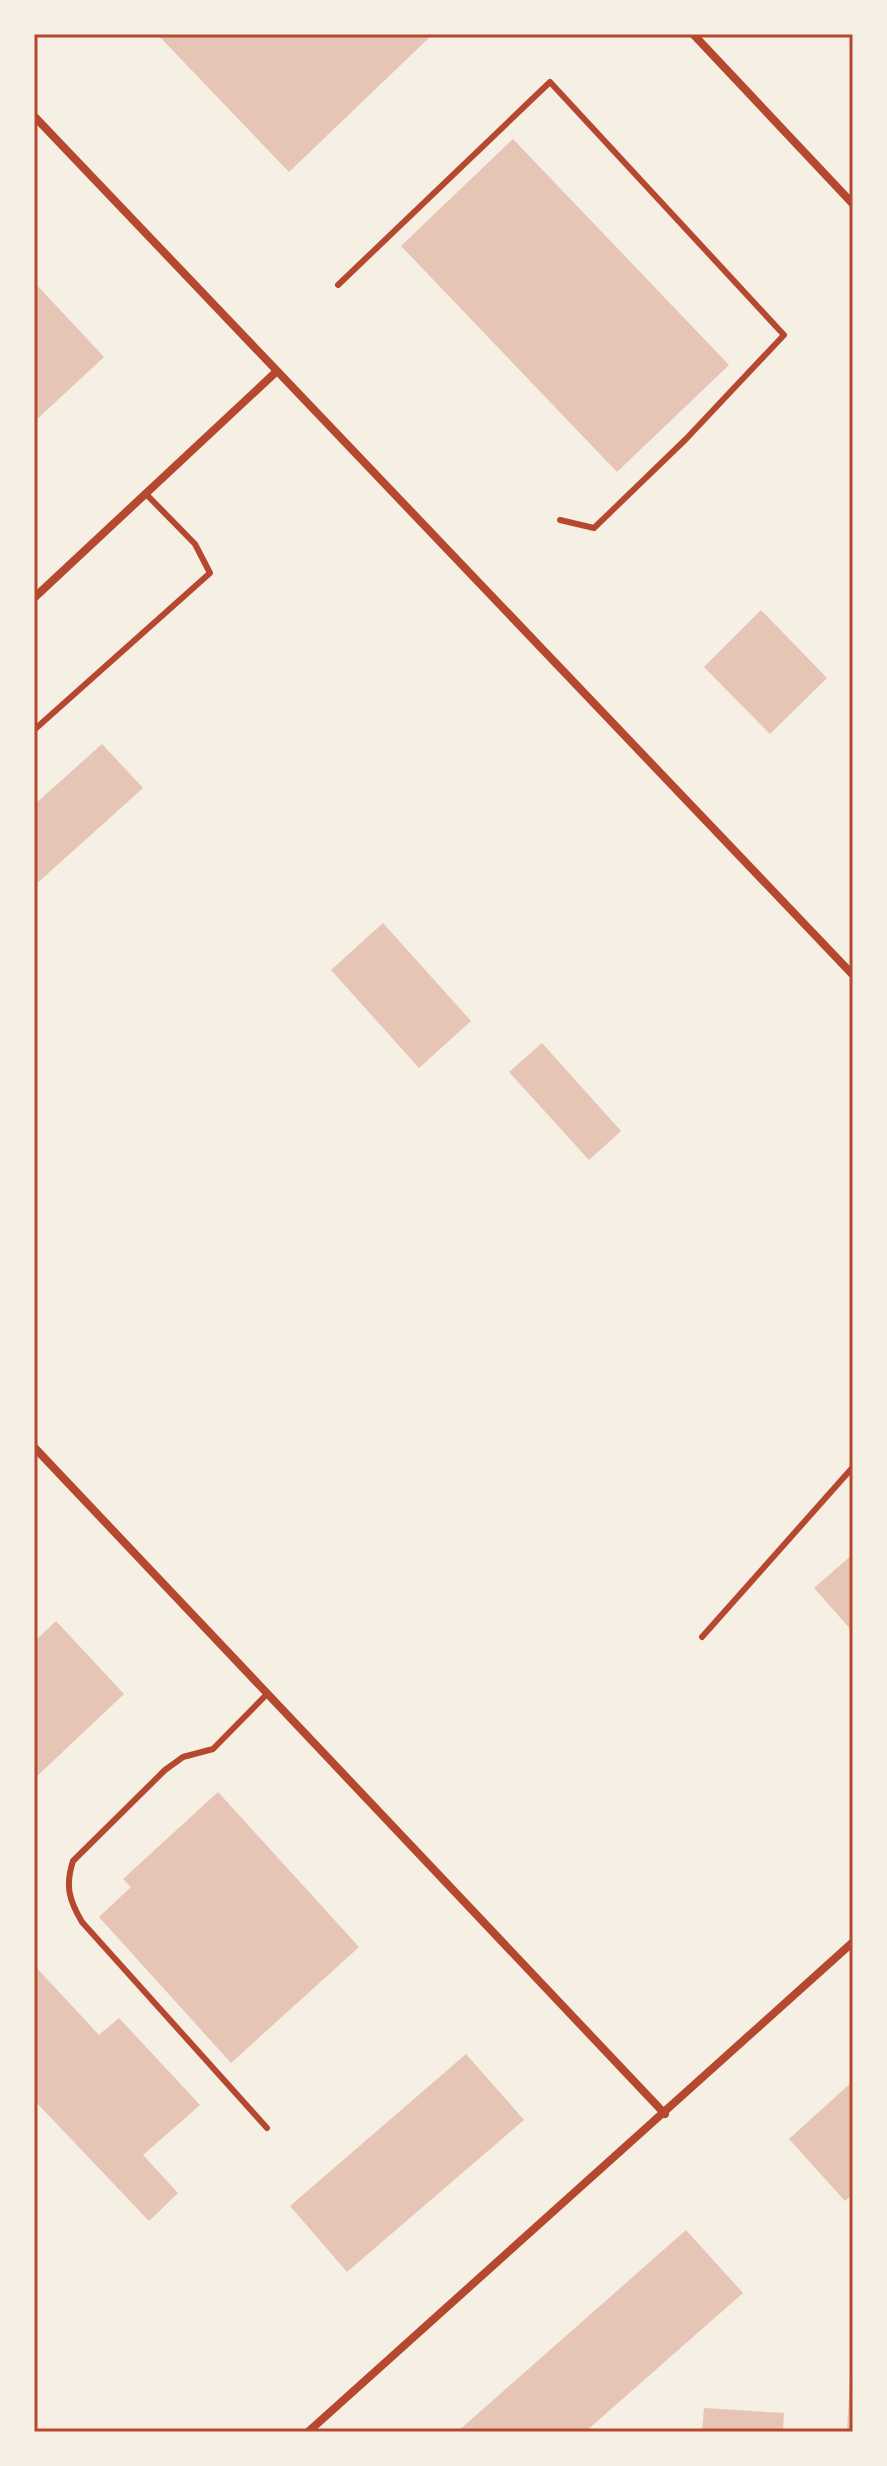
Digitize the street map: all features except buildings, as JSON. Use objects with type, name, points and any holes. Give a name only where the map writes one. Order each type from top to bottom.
[{"type":"street","points":[[693,34],[849,193],[853,204]]},
{"type":"street","points":[[34,116],[853,975]]},
{"type":"street","points":[[34,598],[277,371]]},
{"type":"street","points":[[34,1447],[665,2114]]},
{"type":"street","points":[[308,2432],[853,1942]]},
{"type":"lane","points":[[338,285],[550,82],[784,335],[686,439],[594,528],[560,520]]},
{"type":"lane","points":[[34,730],[210,573],[195,544],[146,494]]},
{"type":"lane","points":[[702,1637],[853,1467]]},
{"type":"lane","points":[[267,1694],[213,1749],[183,1757],[165,1770],[73,1861],[67,1878],[68,1898],[82,1922],[267,2128]]}]
